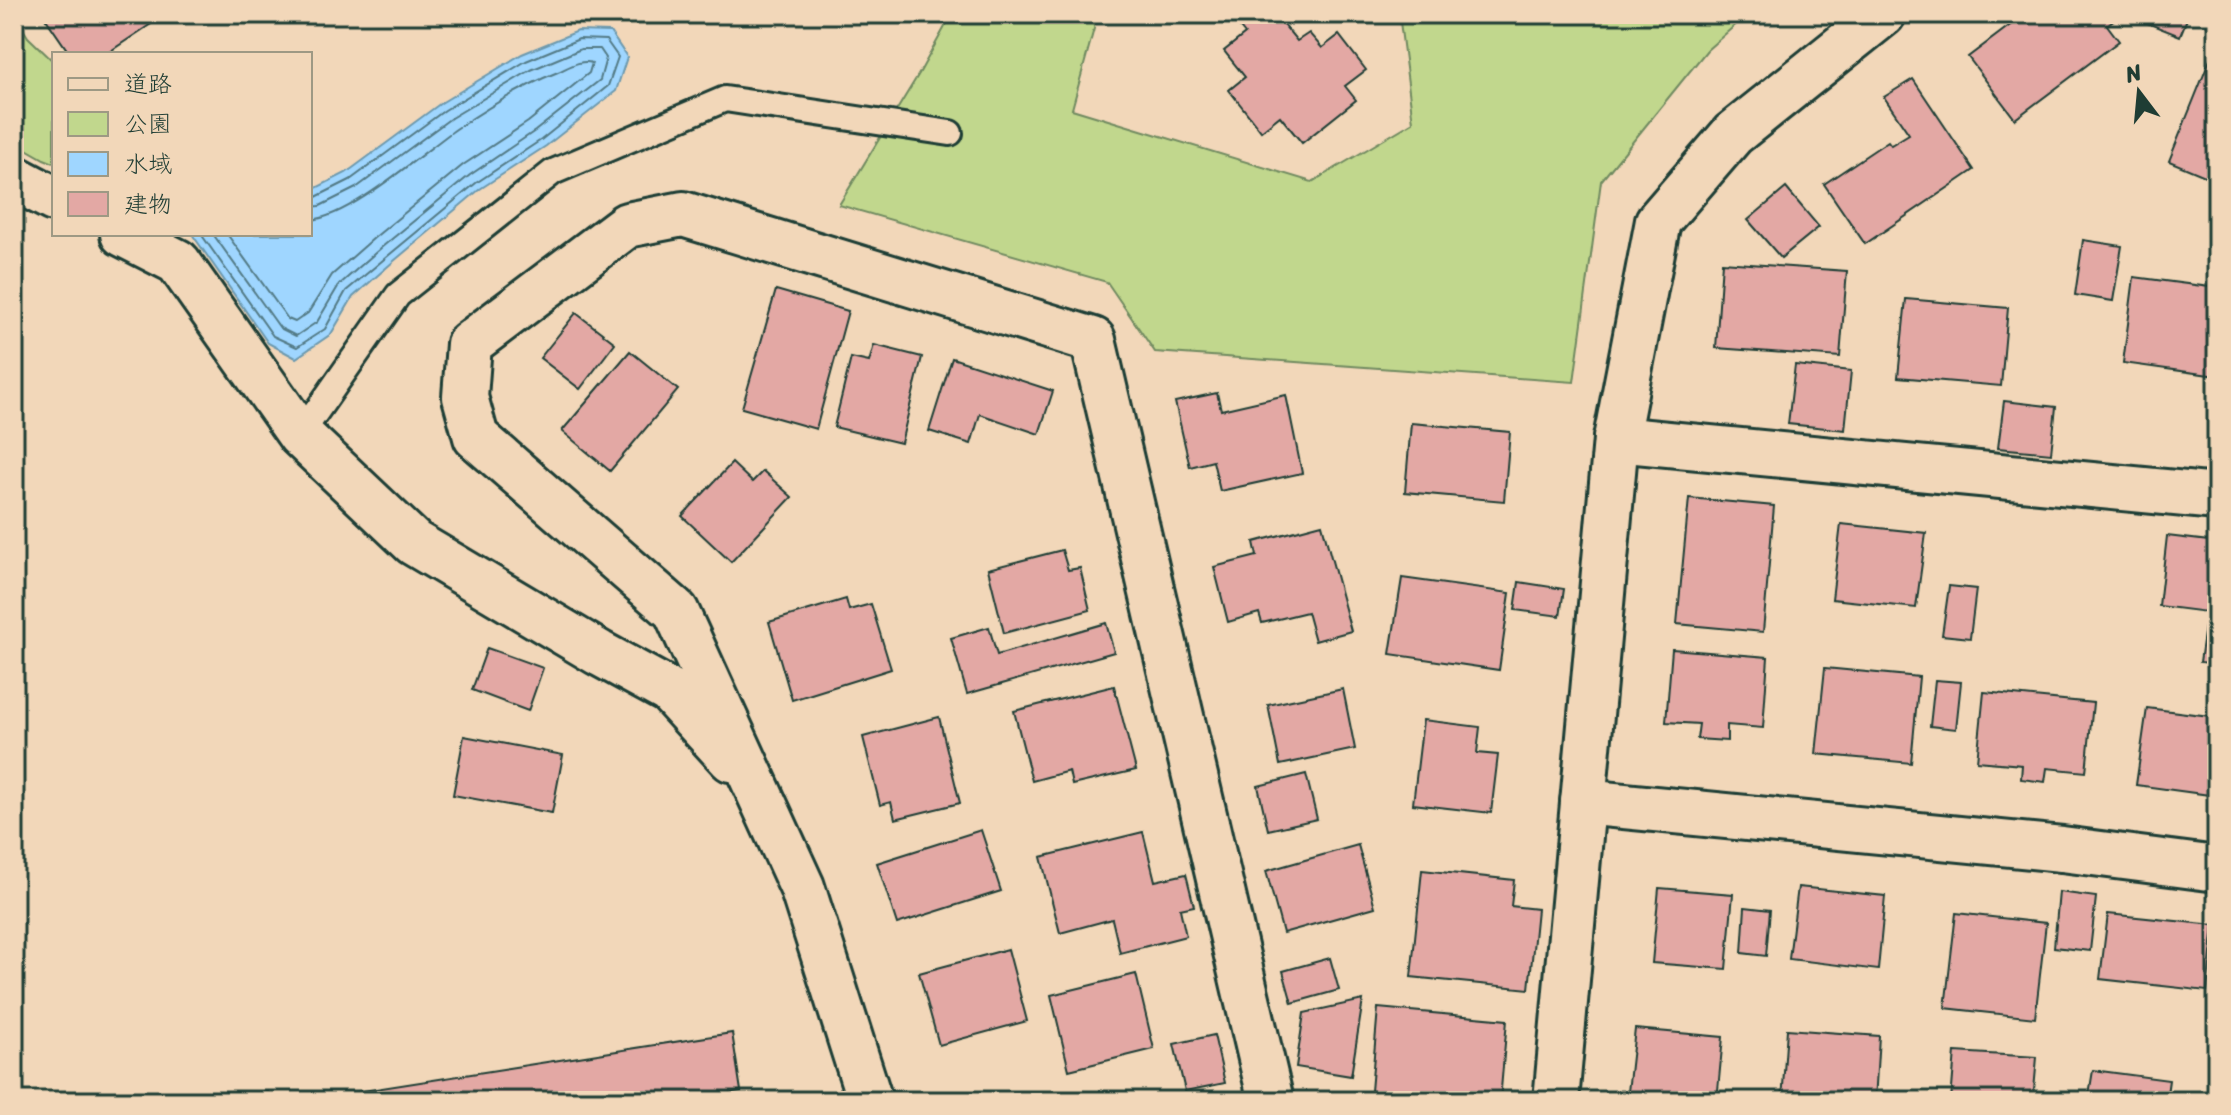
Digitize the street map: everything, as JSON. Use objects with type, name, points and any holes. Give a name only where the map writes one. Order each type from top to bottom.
[{"type":"street","points":[[1556,1101],[1616,439],[1658,221],[1733,134],[1883,14]]},
{"type":"street","points":[[14,178],[52,198]]},
{"type":"street","points":[[881,1101],[870,1100],[802,887],[676,611],[476,437],[465,397],[469,344],[627,225],[683,214],[1093,340],[1271,1101]]},
{"type":"street","points":[[127,236],[178,262],[300,435],[414,543],[669,691],[759,790]]},
{"type":"street","points":[[1616,439],[2217,497]]},
{"type":"street","points":[[1583,802],[2062,849],[2217,869]]},
{"type":"lane","points":[[300,435],[398,295],[553,172],[725,99],[950,133]]},
{"type":"green space","points":[[14,14],[28,37],[52,60],[52,162],[14,142]]},
{"type":"green space","points":[[952,14],[1098,14],[1072,109],[1312,182],[1413,122],[1399,14],[1748,14],[1707,50],[1601,181],[1574,382],[1155,352],[1107,282],[839,205]]},
{"type":"water","points":[[578,31],[610,32],[627,57],[616,91],[546,146],[480,189],[394,261],[353,297],[331,334],[296,358],[268,343],[193,236],[312,236],[312,190],[346,173],[441,103],[522,54]]},
{"type":"building","points":[[166,14],[109,52],[69,52],[44,16]]},
{"type":"building","points":[[1229,14],[1275,14],[1297,41],[1309,33],[1322,48],[1339,35],[1366,70],[1345,86],[1356,100],[1302,143],[1280,116],[1261,131],[1229,90],[1245,77],[1224,51],[1245,34]]},
{"type":"building","points":[[2025,14],[2121,14],[2107,25],[2119,41],[2015,119],[1968,57]]},
{"type":"building","points":[[2145,14],[2189,14],[2180,36],[2142,21]]},
{"type":"building","points":[[2217,42],[2217,181],[2169,161]]},
{"type":"building","points":[[1913,79],[1974,170],[1865,244],[1824,184],[1888,141],[1891,145],[1909,134],[1884,97]]},
{"type":"building","points":[[1786,188],[1819,227],[1781,258],[1748,220]]},
{"type":"building","points":[[2083,240],[2122,246],[2113,301],[2075,295]]},
{"type":"building","points":[[1722,262],[1847,271],[1840,357],[1716,348]]},
{"type":"building","points":[[2134,277],[2217,288],[2217,376],[2123,363]]},
{"type":"building","points":[[776,290],[848,311],[816,429],[742,408]]},
{"type":"building","points":[[1906,299],[2008,308],[2001,386],[1898,377]]},
{"type":"building","points":[[576,313],[615,343],[580,389],[540,358]]},
{"type":"building","points":[[874,345],[922,357],[901,443],[834,427],[851,358],[869,362]]},
{"type":"building","points":[[630,351],[678,390],[610,471],[562,431]]},
{"type":"building","points":[[952,358],[1053,391],[1039,434],[980,414],[971,444],[929,431]]},
{"type":"building","points":[[1795,365],[1851,371],[1845,430],[1788,424]]},
{"type":"building","points":[[1217,393],[1221,410],[1286,395],[1302,473],[1220,491],[1213,461],[1190,467],[1175,402]]},
{"type":"building","points":[[2004,401],[2056,407],[2051,453],[1998,448]]},
{"type":"building","points":[[1411,423],[1510,432],[1504,501],[1405,492]]},
{"type":"building","points":[[732,463],[752,482],[763,471],[792,497],[731,562],[682,516]]},
{"type":"building","points":[[1689,498],[1774,506],[1763,632],[1677,624]]},
{"type":"building","points":[[1322,524],[1351,631],[1315,641],[1307,612],[1262,623],[1259,613],[1228,622],[1214,567],[1257,556],[1254,542]]},
{"type":"building","points":[[1841,524],[1926,533],[1916,608],[1832,599]]},
{"type":"building","points":[[2167,536],[2217,542],[2217,664],[2200,662],[2207,612],[2159,606]]},
{"type":"building","points":[[1062,550],[1068,570],[1080,568],[1090,610],[1004,633],[988,569]]},
{"type":"building","points":[[1402,578],[1510,593],[1499,670],[1390,654]]},
{"type":"building","points":[[1519,582],[1564,589],[1560,616],[1515,610]]},
{"type":"building","points":[[1949,586],[1976,589],[1970,638],[1942,635]]},
{"type":"building","points":[[846,599],[849,610],[871,604],[891,669],[792,700],[769,622]]},
{"type":"building","points":[[1106,623],[1114,652],[967,694],[951,638],[989,627],[997,655]]},
{"type":"building","points":[[487,648],[543,668],[528,711],[472,690]]},
{"type":"building","points":[[1672,649],[1768,657],[1763,728],[1727,725],[1727,741],[1697,739],[1699,724],[1666,722]]},
{"type":"building","points":[[1825,668],[1919,677],[1911,763],[1816,754]]},
{"type":"building","points":[[1935,680],[1961,682],[1956,729],[1930,726]]},
{"type":"building","points":[[1114,686],[1136,770],[1072,785],[1069,771],[1032,781],[1014,711]]},
{"type":"building","points":[[1343,689],[1355,749],[1280,765],[1268,705]]},
{"type":"building","points":[[1984,692],[2093,703],[2086,772],[2047,768],[2045,782],[2021,779],[2022,765],[1977,761]]},
{"type":"building","points":[[2147,708],[2217,717],[2217,796],[2136,785]]},
{"type":"building","points":[[939,717],[960,803],[895,819],[891,802],[880,805],[863,737]]},
{"type":"building","points":[[1423,720],[1480,727],[1477,753],[1498,755],[1491,813],[1413,804]]},
{"type":"building","points":[[464,736],[563,755],[552,813],[453,795]]},
{"type":"building","points":[[1306,774],[1317,819],[1268,830],[1258,786]]},
{"type":"building","points":[[981,830],[1001,891],[897,924],[877,863]]},
{"type":"building","points":[[1143,832],[1155,881],[1186,874],[1194,906],[1180,909],[1186,936],[1120,953],[1112,919],[1060,933],[1041,857]]},
{"type":"building","points":[[1358,845],[1375,907],[1283,933],[1266,871]]},
{"type":"building","points":[[1422,870],[1514,880],[1511,906],[1537,909],[1529,989],[1411,977]]},
{"type":"building","points":[[1798,887],[1885,896],[1878,970],[1789,959]]},
{"type":"building","points":[[1659,888],[1733,894],[1726,969],[1652,963]]},
{"type":"building","points":[[2059,892],[2096,897],[2090,951],[2054,947]]},
{"type":"building","points":[[1745,907],[1770,910],[1766,956],[1742,953]]},
{"type":"building","points":[[1956,913],[2046,923],[2035,1018],[1945,1008]]},
{"type":"building","points":[[2108,914],[2214,925],[2207,991],[2100,979]]},
{"type":"building","points":[[1008,949],[1027,1021],[939,1045],[919,973]]},
{"type":"building","points":[[1330,958],[1339,990],[1292,1003],[1283,971]]},
{"type":"building","points":[[1136,974],[1154,1049],[1069,1070],[1051,995]]},
{"type":"building","points":[[1363,1000],[1351,1076],[1296,1067],[1304,1013]]},
{"type":"building","points":[[1378,1008],[1507,1020],[1500,1101],[1371,1091]]},
{"type":"building","points":[[1635,1029],[1723,1037],[1717,1101],[1627,1101]]},
{"type":"building","points":[[1787,1029],[1879,1036],[1875,1101],[1782,1101]]},
{"type":"building","points":[[732,1033],[741,1091],[677,1101],[338,1101],[337,1095]]},
{"type":"building","points":[[1214,1035],[1225,1083],[1185,1091],[1174,1044]]},
{"type":"building","points":[[1955,1052],[2037,1057],[2033,1101],[1951,1101]]},
{"type":"building","points":[[2093,1070],[2169,1080],[2166,1101],[2088,1101]]},
{"type":"building","points":[[268,1092],[270,1101],[210,1101]]}]
